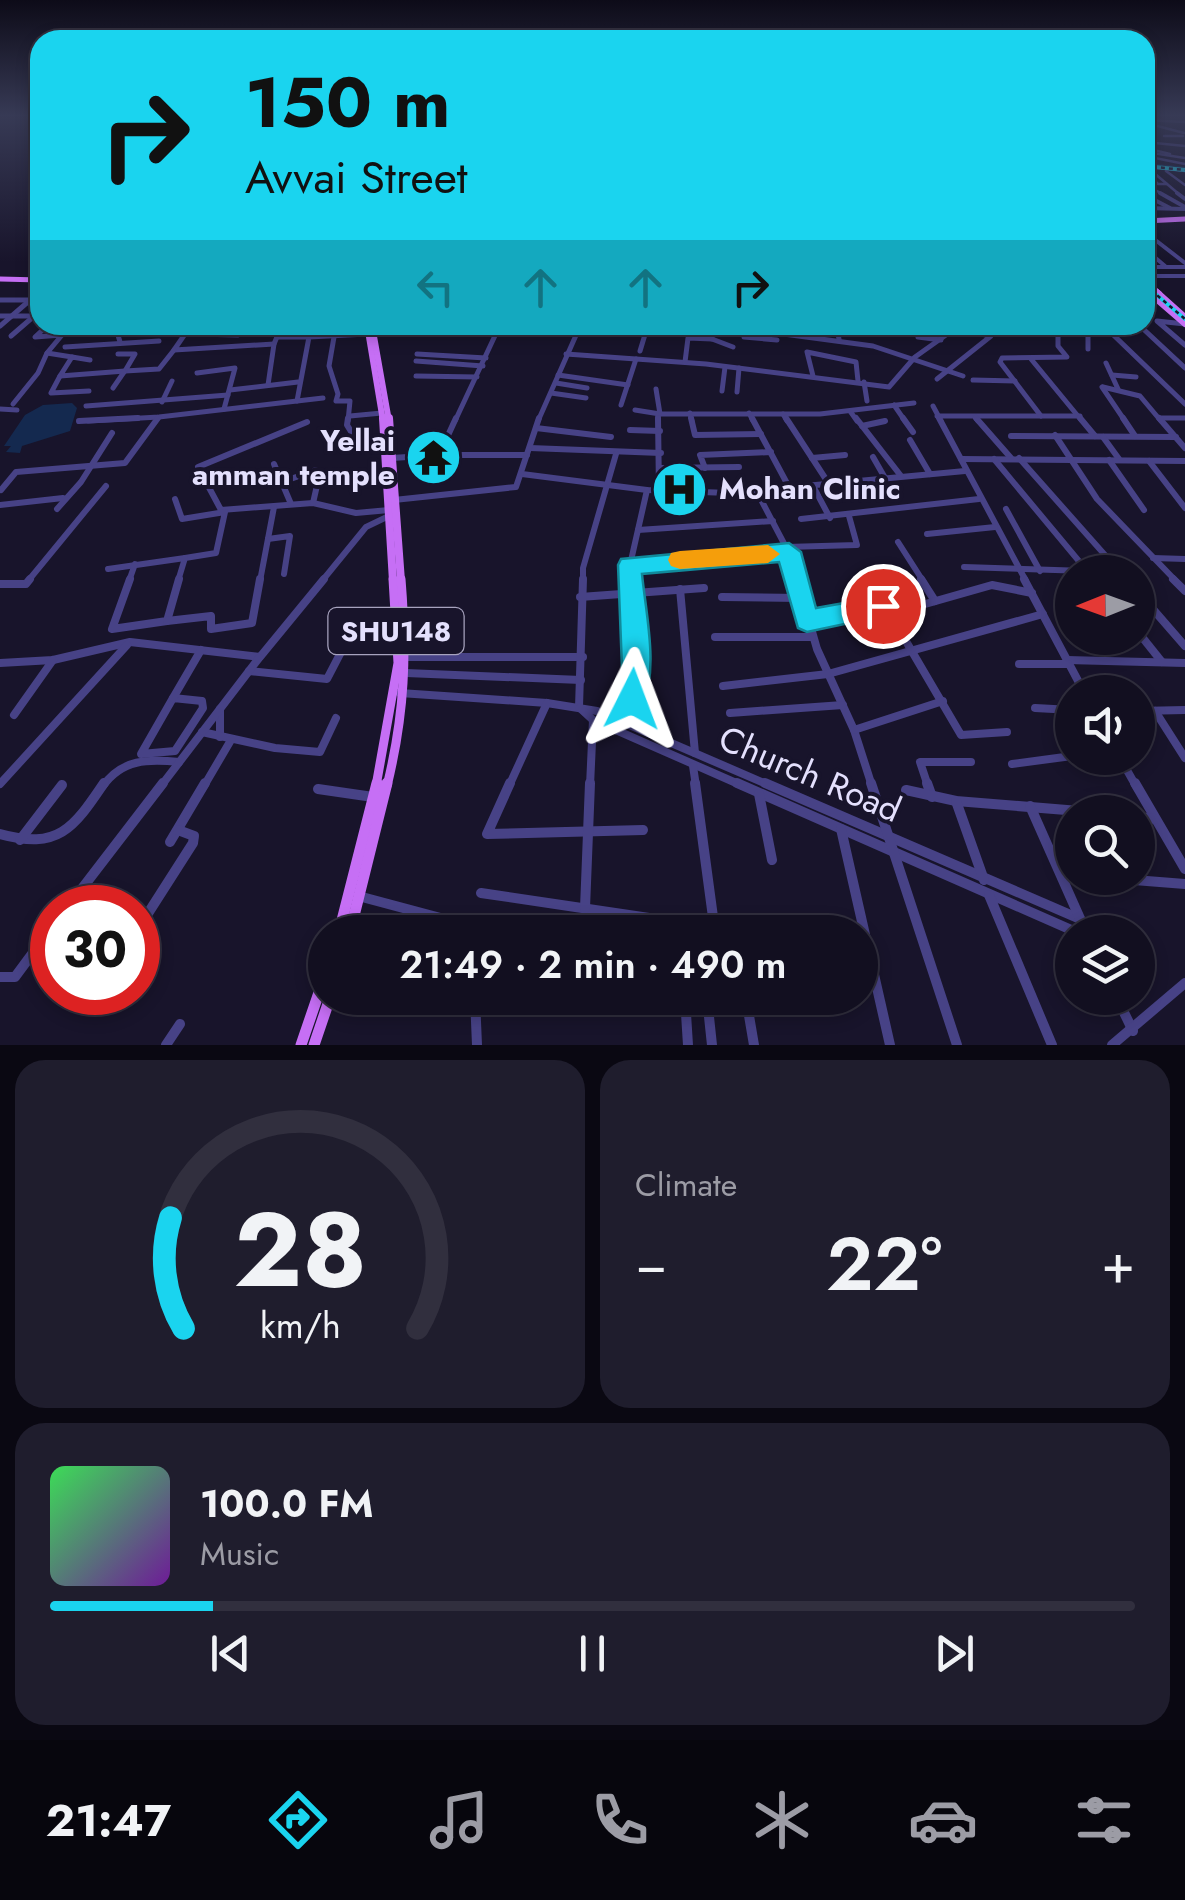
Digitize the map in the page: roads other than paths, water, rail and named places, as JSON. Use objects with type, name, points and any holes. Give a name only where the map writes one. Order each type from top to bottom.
[{"type":"main road","points":[[1155,220],[1185,219]]},
{"type":"main road","points":[[0,277],[30,278]]},
{"type":"main road","points":[[1155,294],[1182,323]]},
{"type":"main road","name":"SHU148","points":[[343,915],[406,673],[407,656],[382,414],[369,335]]},
{"type":"main road","name":"SHU148","points":[[356,915],[400,694],[389,415],[370,335]]},
{"type":"main road","points":[[302,1045],[312,1015]]},
{"type":"main road","points":[[314,1045],[324,1015]]},
{"type":"street","points":[[1155,168],[1185,172]]},
{"type":"street","points":[[1163,168],[1185,185]]},
{"type":"street","points":[[1155,175],[1184,205]]},
{"type":"street","points":[[1155,189],[1184,205]]},
{"type":"street","points":[[1155,200],[1174,210]]},
{"type":"street","points":[[1155,212],[1184,205]]},
{"type":"street","points":[[1155,241],[1185,265]]},
{"type":"street","points":[[1155,252],[1170,254]]},
{"type":"street","points":[[1155,257],[1166,266]]},
{"type":"street","points":[[1155,266],[1185,265]]},
{"type":"street","points":[[1155,280],[1185,276]]},
{"type":"street","points":[[0,300],[30,300]]},
{"type":"street","points":[[0,326],[30,300]]},
{"type":"street","points":[[0,316],[30,316]]},
{"type":"street","points":[[1155,318],[1182,323]]},
{"type":"street","points":[[10,336],[30,321]]},
{"type":"street","points":[[1182,323],[1158,321],[1185,345]]},
{"type":"street","points":[[37,335],[62,335]]},
{"type":"street","points":[[0,409],[15,407],[62,335]]},
{"type":"street","points":[[118,335],[120,342]]},
{"type":"street","points":[[60,376],[159,369],[184,335]]},
{"type":"street","points":[[268,386],[277,335]]},
{"type":"street","points":[[174,350],[343,335]]},
{"type":"street","points":[[438,455],[496,335]]},
{"type":"street","points":[[175,499],[182,519],[291,504],[314,504],[356,513],[391,510],[514,488],[576,335]]},
{"type":"street","points":[[640,351],[645,335]]},
{"type":"street","points":[[712,335],[712,339]]},
{"type":"street","points":[[744,338],[768,335]]},
{"type":"street","points":[[808,335],[915,357],[963,376]]},
{"type":"street","points":[[838,335],[839,339]]},
{"type":"street","points":[[918,335],[918,340],[942,340]]},
{"type":"street","points":[[566,354],[685,362],[886,387],[915,357],[950,335]]},
{"type":"street","points":[[937,379],[991,336],[988,335]]},
{"type":"street","points":[[1042,416],[1000,360],[1070,358],[1058,346],[1059,335]]},
{"type":"street","points":[[1088,349],[1089,335]]},
{"type":"street","points":[[1113,335],[1185,404]]},
{"type":"street","points":[[1150,335],[1185,368]]},
{"type":"street","points":[[297,401],[308,337]]},
{"type":"street","points":[[336,337],[329,366],[338,394],[336,401],[350,401],[347,425],[364,451]]},
{"type":"street","points":[[685,362],[688,338],[712,339],[734,347]]},
{"type":"street","points":[[65,347],[98,340],[160,341]]},
{"type":"street","points":[[903,354],[905,344]]},
{"type":"street","points":[[813,376],[807,352],[856,362],[867,401]]},
{"type":"street","points":[[47,353],[90,360]]},
{"type":"street","points":[[114,388],[135,354],[118,354]]},
{"type":"street","points":[[483,366],[416,357],[486,358]]},
{"type":"street","points":[[72,358],[51,393],[88,391]]},
{"type":"street","points":[[1030,358],[1120,460]]},
{"type":"street","points":[[621,405],[636,359]]},
{"type":"street","points":[[775,373],[776,363]]},
{"type":"street","points":[[1106,363],[1118,390]]},
{"type":"street","points":[[722,391],[726,367]]},
{"type":"street","points":[[197,373],[234,368],[224,409]]},
{"type":"street","points":[[736,392],[739,368]]},
{"type":"street","points":[[1111,374],[1136,377]]},
{"type":"street","points":[[416,376],[477,377]]},
{"type":"street","points":[[973,380],[1015,381]]},
{"type":"street","points":[[162,402],[172,381]]},
{"type":"street","points":[[86,406],[162,402],[298,382]]},
{"type":"street","points":[[554,385],[628,386]]},
{"type":"street","points":[[554,385],[586,393],[554,385]]},
{"type":"street","points":[[656,388],[660,490]]},
{"type":"street","points":[[1135,436],[1100,388],[1140,396],[1185,448]]},
{"type":"street","points":[[1175,394],[1185,394]]},
{"type":"street","points":[[79,421],[158,417],[322,398]]},
{"type":"street","points":[[636,410],[660,414],[782,413],[914,404]]},
{"type":"street","points":[[894,405],[930,474]]},
{"type":"street","points":[[932,406],[1075,675]]},
{"type":"street","points":[[850,411],[901,476]]},
{"type":"street","points":[[690,413],[695,435],[761,434]]},
{"type":"street","points":[[749,413],[790,489]]},
{"type":"street","points":[[782,413],[830,484]]},
{"type":"street","points":[[350,416],[382,414]]},
{"type":"street","points":[[937,416],[1080,416]]},
{"type":"street","points":[[0,491],[16,472],[119,465],[130,460],[158,417]]},
{"type":"street","points":[[975,417],[1104,555]]},
{"type":"street","points":[[1160,418],[1185,418]]},
{"type":"street","points":[[862,426],[886,421]]},
{"type":"street","points":[[108,569],[216,553],[225,512],[198,467],[307,422]]},
{"type":"street","points":[[536,428],[611,438]]},
{"type":"street","points":[[630,430],[660,432]]},
{"type":"street","points":[[57,508],[92,466],[112,433]]},
{"type":"street","points":[[1011,436],[1176,437]]},
{"type":"street","points":[[1055,436],[1097,499],[1150,555]]},
{"type":"street","points":[[392,458],[528,452],[661,454]]},
{"type":"street","points":[[705,468],[700,455],[770,452]]},
{"type":"street","points":[[400,694],[579,708],[584,657],[582,568],[610,485],[616,454]]},
{"type":"street","points":[[812,458],[845,455]]},
{"type":"street","points":[[873,457],[885,478]]},
{"type":"street","points":[[994,459],[1074,555]]},
{"type":"street","points":[[961,460],[1184,462]]},
{"type":"street","points":[[1109,460],[1144,510]]},
{"type":"street","points":[[1149,461],[1185,508]]},
{"type":"street","points":[[274,464],[291,504]]},
{"type":"street","points":[[661,468],[739,466]]},
{"type":"street","points":[[522,474],[647,490],[756,492],[966,470]]},
{"type":"street","points":[[314,504],[315,476]]},
{"type":"street","points":[[282,482],[315,476],[345,484]]},
{"type":"street","points":[[0,584],[26,584],[106,486]]},
{"type":"street","points":[[814,486],[830,518]]},
{"type":"street","points":[[626,723],[636,668],[630,565],[647,490]]},
{"type":"street","points":[[756,492],[788,550],[812,636],[854,730],[957,1045]]},
{"type":"street","points":[[0,505],[64,498]]},
{"type":"street","points":[[801,520],[979,499]]},
{"type":"street","points":[[135,564],[112,629],[211,616],[211,628],[252,623],[274,506]]},
{"type":"street","points":[[1006,509],[1040,571]]},
{"type":"street","points":[[85,885],[249,670],[366,526],[391,510]]},
{"type":"street","points":[[630,565],[858,545],[849,516]]},
{"type":"street","points":[[638,530],[775,521]]},
{"type":"street","points":[[927,534],[995,527]]},
{"type":"street","points":[[268,539],[290,536],[284,574]]},
{"type":"street","points":[[898,542],[934,601]]},
{"type":"street","points":[[167,621],[185,558]]},
{"type":"street","points":[[1155,558],[1185,559]]},
{"type":"street","points":[[1155,560],[1183,586]]},
{"type":"street","points":[[964,567],[1055,571]]},
{"type":"street","points":[[807,621],[934,601],[992,585],[1032,593]]},
{"type":"street","points":[[580,596],[704,588]]},
{"type":"street","points":[[870,588],[964,736],[1006,732]]},
{"type":"street","points":[[680,589],[694,759],[714,915]]},
{"type":"street","points":[[722,597],[800,598]]},
{"type":"street","points":[[1155,612],[1185,646]]},
{"type":"street","points":[[723,686],[828,674],[1043,614]]},
{"type":"street","points":[[249,670],[269,676],[327,678],[352,630]]},
{"type":"street","points":[[715,637],[812,636]]},
{"type":"street","points":[[0,663],[53,660],[130,642],[260,657]]},
{"type":"street","points":[[0,784],[130,642]]},
{"type":"street","points":[[173,698],[202,701],[203,708],[175,751],[141,754],[154,730],[201,650]]},
{"type":"street","points":[[1155,653],[1163,663]]},
{"type":"street","points":[[407,656],[584,657]]},
{"type":"street","points":[[14,715],[53,660]]},
{"type":"street","points":[[1020,664],[1185,663]]},
{"type":"street","points":[[406,673],[581,680]]},
{"type":"street","points":[[854,730],[943,702]]},
{"type":"street","points":[[547,703],[487,834],[642,830]]},
{"type":"street","points":[[730,713],[842,705]]},
{"type":"street","name":"Church Road","points":[[579,708],[626,723],[760,794],[1055,923]]},
{"type":"street","name":"Church Road","points":[[579,708],[592,720],[1070,915]]},
{"type":"street","points":[[1036,708],[1055,709]]},
{"type":"street","points":[[220,709],[220,737]]},
{"type":"street","points":[[1155,710],[1185,710]]},
{"type":"street","points":[[1155,710],[1185,758]]},
{"type":"street","points":[[202,732],[231,740],[320,752],[336,718]]},
{"type":"street","points":[[585,908],[592,720]]},
{"type":"street","points":[[170,842],[231,740]]},
{"type":"street","points":[[1012,764],[1055,758]]},
{"type":"street","points":[[0,834],[46,842],[68,830],[120,767],[151,760],[179,762]]},
{"type":"street","points":[[932,797],[922,761],[972,762]]},
{"type":"street","points":[[1130,775],[1185,869]]},
{"type":"street","points":[[20,840],[62,785]]},
{"type":"street","points":[[318,789],[374,797]]},
{"type":"street","points":[[906,790],[956,801],[1055,809]]},
{"type":"street","points":[[760,794],[772,860]]},
{"type":"street","points":[[956,801],[984,880]]},
{"type":"street","points":[[1030,805],[1078,915]]},
{"type":"street","points":[[841,828],[890,1045]]},
{"type":"street","points":[[160,895],[194,843],[194,836],[178,830]]},
{"type":"street","points":[[1155,882],[1185,884]]},
{"type":"street","points":[[481,893],[633,915]]},
{"type":"street","points":[[989,895],[1052,1045]]},
{"type":"street","points":[[362,897],[429,915]]},
{"type":"street","points":[[0,977],[15,977],[30,957]]},
{"type":"street","points":[[1112,1045],[1134,1031],[1185,982]]},
{"type":"street","points":[[476,1015],[476,1045]]},
{"type":"street","points":[[686,1015],[688,1045]]},
{"type":"street","points":[[709,1015],[712,1045]]},
{"type":"street","points":[[749,1015],[754,1045]]},
{"type":"street","points":[[1126,1015],[1134,1031]]},
{"type":"street","points":[[166,1045],[180,1024]]},
{"type":"water","points":[[72,403],[77,408],[70,431],[22,446],[20,453],[6,452],[11,446],[4,446],[25,415],[43,405]]},
{"type":"waterway","points":[[1155,165],[1185,168]]},
{"type":"railway","points":[[1155,167],[1185,170]]},
{"type":"railway","points":[[1155,294],[1185,319]]},
{"type":"place","name":"Yellai amman temple","points":[[434,458]]},
{"type":"place","name":"Mohan Clinic","points":[[680,489]]}]
